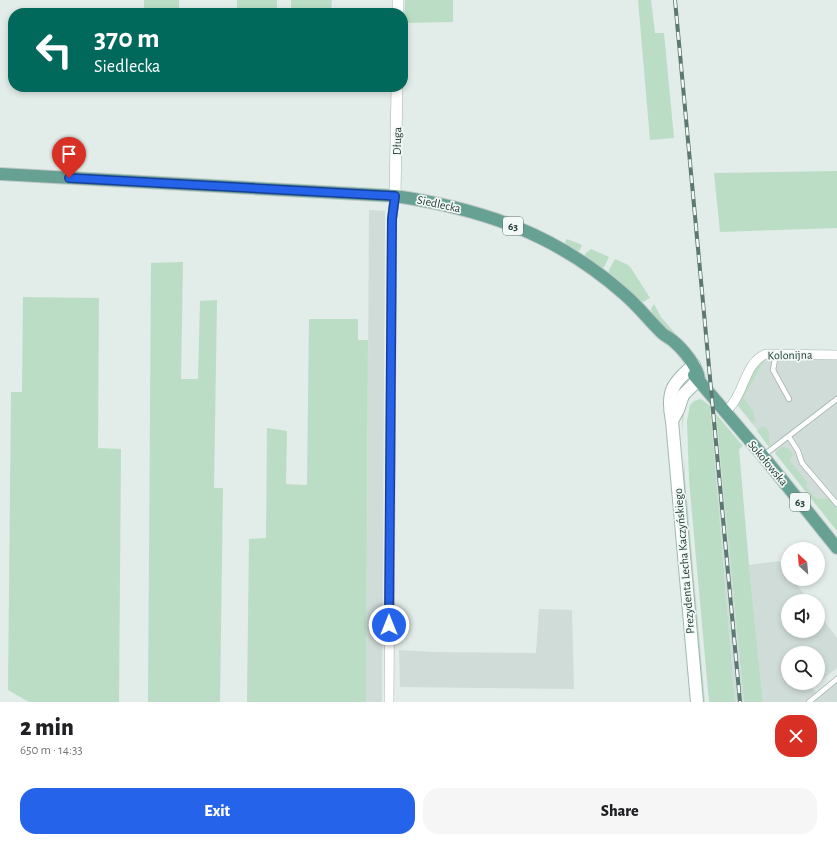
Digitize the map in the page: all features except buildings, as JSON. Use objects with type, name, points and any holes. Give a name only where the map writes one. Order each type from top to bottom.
[{"type":"main road","name":"Siedlecka","points":[[0,174],[395,196],[455,206],[509,224],[535,235],[594,270],[618,289]]},
{"type":"main road","name":"Sokołowska","points":[[618,289],[661,332],[668,346],[691,368],[699,380],[763,456],[837,548]]},
{"type":"main road","name":"Prezydenta Lecha Kaczyńskiego","points":[[691,368],[678,378],[672,389],[670,404],[696,702]]},
{"type":"main road","points":[[672,420],[678,410],[683,395],[699,380]]},
{"type":"street","name":"Długa","points":[[395,196],[397,92]]},
{"type":"street","points":[[389,702],[392,227],[395,196]]},
{"type":"street","name":"Kolonijna","points":[[726,411],[735,402],[753,363],[759,357],[766,354],[837,355]]},
{"type":"lane","points":[[776,354],[774,370],[789,399]]},
{"type":"lane","points":[[763,456],[837,399]]},
{"type":"lane","points":[[788,437],[798,451],[802,463],[837,504]]},
{"type":"lane","points":[[809,702],[837,679]]},
{"type":"shaded area","points":[[369,210],[385,211],[382,702],[366,702]]},
{"type":"shaded area","points":[[768,358],[837,359],[837,529],[738,406],[765,360]]},
{"type":"shaded area","points":[[710,406],[716,414],[744,702],[735,702]]},
{"type":"shaded area","points":[[779,561],[781,563],[781,586],[798,586],[804,594],[781,594],[781,638],[825,638],[825,622],[837,638],[837,668],[825,678],[825,646],[781,646],[781,690],[814,690],[819,696],[837,682],[837,702],[763,702],[749,565]]},
{"type":"shaded area","points":[[539,609],[572,610],[574,689],[400,687],[399,650],[433,652],[536,653]]},
{"type":"green space","points":[[144,0],[179,0],[179,8],[144,8]]},
{"type":"green space","points":[[237,0],[277,0],[277,8],[237,8]]},
{"type":"green space","points":[[291,0],[332,0],[331,8],[291,8]]},
{"type":"green space","points":[[405,0],[453,0],[453,22],[408,23],[408,8],[405,8]]},
{"type":"green space","points":[[638,0],[651,0],[655,33],[664,33],[674,138],[650,140]]},
{"type":"green space","points":[[837,171],[837,228],[720,232],[714,173]]},
{"type":"green space","points":[[567,239],[582,245],[580,250],[576,252],[566,246],[565,242]]},
{"type":"green space","points":[[591,249],[609,257],[604,267],[602,268],[585,258],[585,254]]},
{"type":"green space","points":[[615,259],[631,268],[650,298],[643,302],[639,300],[609,274],[609,270]]},
{"type":"green space","points":[[183,262],[181,379],[198,379],[200,301],[217,300],[214,488],[223,488],[220,702],[148,702],[151,263]]},
{"type":"green space","points":[[23,297],[99,298],[98,448],[121,449],[119,702],[29,702],[8,690],[11,392],[22,392]]},
{"type":"green space","points":[[654,304],[661,317],[679,338],[678,342],[652,313],[651,309]]},
{"type":"green space","points":[[309,319],[358,319],[358,340],[368,340],[366,702],[247,702],[249,539],[266,538],[267,428],[287,431],[286,484],[307,485]]},
{"type":"green space","points":[[768,358],[765,360],[743,398],[753,411],[755,420],[752,423],[738,405],[756,367],[761,360]]},
{"type":"green space","points":[[688,398],[689,399],[684,415],[683,439],[682,412]]},
{"type":"green space","points":[[700,399],[710,406],[735,702],[709,702],[689,480],[687,421],[690,405],[694,401]]},
{"type":"green space","points":[[716,414],[743,446],[739,449],[763,702],[744,702]]},
{"type":"green space","points":[[763,426],[769,432],[769,447],[757,431]]},
{"type":"green space","points":[[782,447],[788,448],[793,454],[789,460],[807,482],[806,487],[811,493],[818,499],[828,498],[837,509],[837,531],[775,453]]},
{"type":"green space","points":[[684,450],[685,478],[705,702],[701,702],[683,490]]},
{"type":"railway","points":[[675,0],[740,702]]},
{"type":"route","points":[[69,178],[395,196],[392,209],[389,625]]}]
